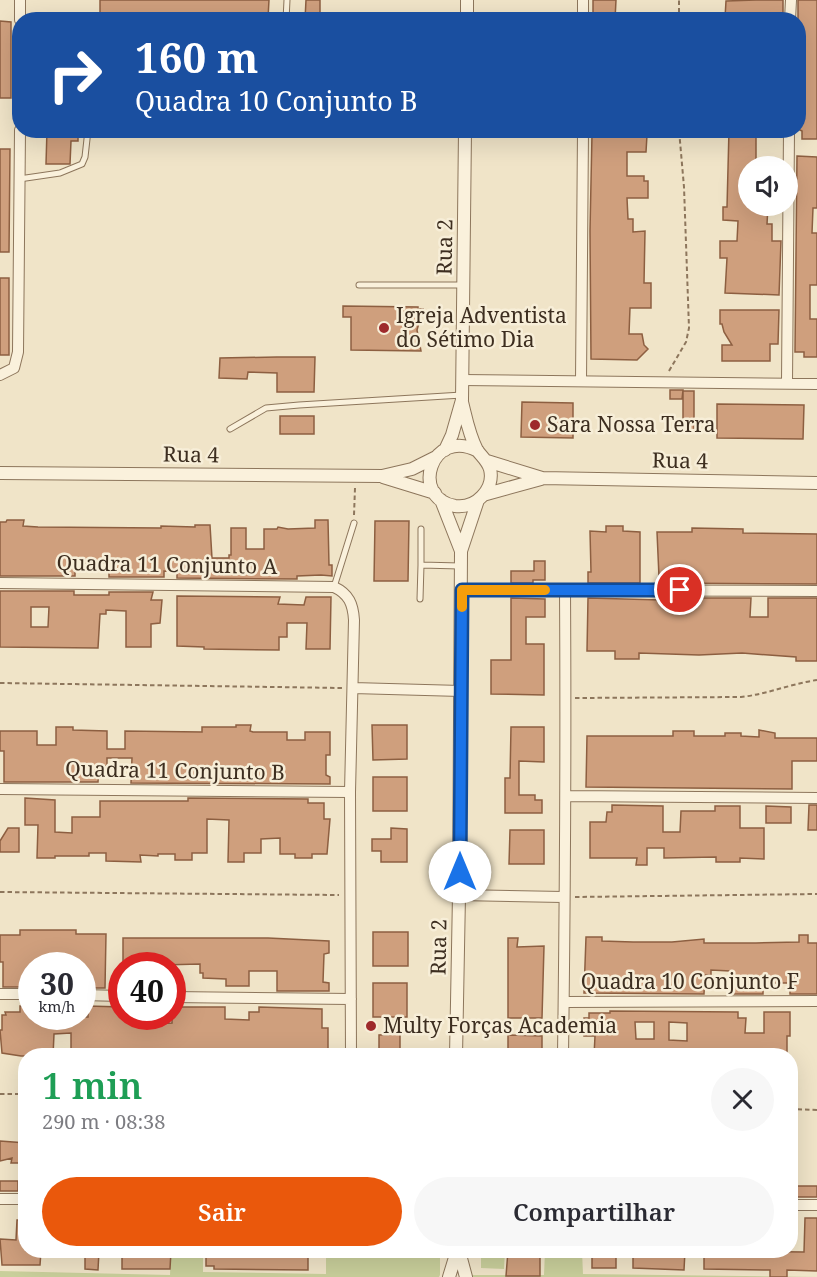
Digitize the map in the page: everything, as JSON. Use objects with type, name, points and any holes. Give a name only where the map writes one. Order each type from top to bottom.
[{"type":"street","points":[[0,375],[14,368],[18,352],[20,138]]},
{"type":"street","name":"Rua 2","points":[[462,398],[465,138]]},
{"type":"street","points":[[581,381],[583,138]]},
{"type":"street","points":[[787,383],[789,138]]},
{"type":"street","points":[[462,380],[817,384]]},
{"type":"street","points":[[462,398],[470,431],[478,451],[487,461],[543,478]]},
{"type":"street","points":[[461,551],[438,497],[430,484],[429,475],[431,465],[452,435],[462,398]]},
{"type":"street","points":[[382,476],[412,469],[440,453],[462,446],[478,451]]},
{"type":"street","points":[[461,551],[470,521],[488,488],[490,479],[487,461]]},
{"type":"street","name":"Rua 4","points":[[0,473],[382,476]]},
{"type":"street","points":[[382,476],[438,497],[450,505],[460,507],[543,478]]},
{"type":"street","name":"Rua 4","points":[[543,478],[817,483]]},
{"type":"street","name":"Rua 2","points":[[456,1048],[461,551]]},
{"type":"street","name":"Quadra 11 Conjunto A","points":[[0,583],[334,586]]},
{"type":"street","points":[[334,586],[343,590],[353,605],[354,620],[350,792],[351,1048]]},
{"type":"street","points":[[462,590],[817,591]]},
{"type":"street","points":[[563,1048],[563,897],[566,796],[565,590]]},
{"type":"street","points":[[353,688],[461,691]]},
{"type":"street","name":"Quadra 11 Conjunto B","points":[[0,789],[350,792]]},
{"type":"street","points":[[566,796],[817,798]]},
{"type":"street","points":[[459,895],[563,897]]},
{"type":"street","points":[[0,994],[18,994]]},
{"type":"street","points":[[186,996],[351,999]]},
{"type":"street","name":"Quadra 10 Conjunto F","points":[[564,1002],[817,1001]]},
{"type":"street","points":[[0,1199],[18,1199]]},
{"type":"street","points":[[798,1205],[817,1205]]},
{"type":"street","points":[[450,1277],[456,1258]]},
{"type":"street","points":[[460,1258],[466,1277]]},
{"type":"lane","points":[[19,179],[60,173],[82,164],[87,138]]},
{"type":"lane","points":[[359,285],[464,285]]},
{"type":"lane","points":[[230,429],[266,408],[462,398]]},
{"type":"lane","points":[[334,586],[354,523]]},
{"type":"lane","points":[[420,599],[421,529]]},
{"type":"lane","points":[[421,565],[461,566]]},
{"type":"path","points":[[664,382],[686,342],[689,328],[684,187],[680,138]]},
{"type":"path","points":[[354,523],[356,476]]},
{"type":"path","points":[[566,698],[741,697],[764,694],[817,680]]},
{"type":"path","points":[[0,683],[353,688]]},
{"type":"path","points":[[0,892],[351,895]]},
{"type":"path","points":[[563,897],[817,894]]},
{"type":"path","points":[[0,1094],[18,1094]]},
{"type":"path","points":[[798,1109],[817,1110]]},
{"type":"green space","points":[[171,1258],[203,1258],[203,1272],[326,1274],[326,1258],[440,1258],[439,1277],[0,1277],[0,1271],[170,1275]]},
{"type":"green space","points":[[481,1258],[505,1258],[504,1269],[481,1268]]},
{"type":"green space","points":[[545,1258],[582,1258],[583,1274],[817,1277],[470,1277],[470,1275],[544,1275]]},
{"type":"building","points":[[100,0],[269,0],[268,12],[100,12]]},
{"type":"building","points":[[306,0],[320,0],[320,12],[305,12]]},
{"type":"building","points":[[593,0],[616,0],[615,12],[593,12]]},
{"type":"building","points":[[783,0],[783,12],[725,12],[726,1]]},
{"type":"building","points":[[798,0],[817,0],[817,139],[802,139],[806,138],[806,12],[798,12]]},
{"type":"building","points":[[0,21],[11,22],[11,98],[0,98]]},
{"type":"building","points":[[47,138],[78,138],[78,141],[71,141],[70,164],[46,164]]},
{"type":"building","points":[[592,138],[647,138],[646,152],[627,152],[627,176],[644,176],[644,181],[648,181],[648,198],[627,198],[628,219],[633,219],[633,232],[645,231],[644,283],[651,283],[651,308],[630,308],[629,334],[642,334],[644,345],[648,349],[637,360],[591,359]]},
{"type":"building","points":[[729,138],[756,138],[756,156],[738,156],[738,216],[767,216],[767,224],[772,224],[772,241],[781,241],[779,295],[725,293],[727,258],[720,258],[720,241],[737,241],[738,221],[723,220],[723,207],[727,207]]},
{"type":"building","points":[[0,149],[10,149],[9,252],[0,252]]},
{"type":"building","points":[[798,156],[817,157],[817,208],[813,208],[812,233],[817,233],[817,285],[810,285],[810,319],[817,319],[817,357],[804,357],[804,352],[795,352]]},
{"type":"building","points":[[0,278],[9,278],[9,355],[0,355]]},
{"type":"building","name":"Igreja Adventista do Sétimo Dia","points":[[343,306],[418,307],[418,309],[423,309],[417,330],[421,351],[351,350],[351,317],[343,317]]},
{"type":"building","points":[[720,310],[779,310],[778,344],[770,344],[770,361],[722,361],[722,345],[732,345],[720,324]]},
{"type":"building","points":[[315,357],[314,392],[277,392],[277,373],[248,372],[247,379],[219,378],[220,358]]},
{"type":"building","points":[[670,390],[683,390],[682,399],[670,399]]},
{"type":"building","points":[[683,391],[694,391],[694,431],[683,430]]},
{"type":"building","points":[[522,402],[573,403],[573,438],[521,437]]},
{"type":"building","points":[[717,404],[804,405],[803,439],[717,438]]},
{"type":"building","points":[[280,416],[314,416],[314,434],[280,434]]},
{"type":"building","points":[[24,520],[23,526],[38,527],[161,528],[161,526],[210,525],[212,558],[229,558],[231,528],[246,528],[246,549],[264,549],[264,529],[315,528],[315,520],[328,520],[329,565],[332,565],[332,576],[297,576],[297,579],[177,578],[177,572],[164,571],[164,577],[109,577],[109,563],[75,563],[75,576],[0,576],[0,522]]},
{"type":"building","points":[[375,521],[409,521],[408,581],[374,581]]},
{"type":"building","points":[[606,526],[623,526],[623,531],[640,532],[640,583],[588,583],[588,572],[591,572],[590,531],[606,532]]},
{"type":"building","points":[[692,528],[743,529],[743,533],[817,534],[817,584],[661,583],[657,532],[692,532]]},
{"type":"building","points":[[534,561],[545,561],[545,580],[533,580],[533,583],[511,583],[511,571],[534,571]]},
{"type":"building","points":[[0,591],[74,591],[74,595],[153,592],[151,600],[162,600],[160,623],[151,624],[151,647],[126,647],[126,611],[106,610],[106,614],[100,614],[98,648],[0,647]],"holes":[[[31,607],[49,607],[48,627],[31,627]]]},
{"type":"building","points":[[177,596],[280,597],[278,604],[304,605],[306,597],[331,597],[330,649],[306,649],[307,623],[287,623],[287,637],[279,637],[279,650],[204,649],[204,647],[177,646]]},
{"type":"building","points":[[511,598],[545,599],[545,617],[526,617],[526,644],[544,644],[544,695],[491,694],[491,660],[511,660]]},
{"type":"building","points":[[588,598],[661,600],[661,598],[674,598],[674,600],[691,601],[691,598],[751,598],[750,617],[768,617],[768,598],[817,598],[817,661],[796,661],[796,657],[742,653],[699,655],[639,653],[639,659],[615,659],[615,651],[587,651]]},
{"type":"building","points":[[236,725],[251,725],[250,731],[253,732],[287,732],[287,740],[305,740],[305,732],[330,732],[330,755],[326,755],[326,775],[330,777],[330,784],[131,783],[132,758],[107,758],[107,766],[99,765],[98,782],[4,782],[4,751],[0,751],[0,731],[37,731],[37,745],[56,745],[56,727],[107,731],[107,749],[125,749],[125,731],[202,732],[202,727],[236,727]]},
{"type":"building","points":[[372,725],[407,725],[407,759],[373,760]]},
{"type":"building","points":[[511,727],[544,727],[544,762],[519,761],[519,795],[535,795],[535,800],[542,800],[542,813],[505,813],[505,778],[510,778]]},
{"type":"building","points":[[759,730],[775,733],[775,738],[817,738],[817,761],[792,761],[792,789],[586,787],[587,736],[673,736],[673,731],[694,731],[694,736],[725,736],[725,733],[741,733],[741,736],[759,737]]},
{"type":"building","points":[[373,777],[407,777],[407,811],[373,811]]},
{"type":"building","points":[[25,798],[55,800],[55,832],[72,833],[72,817],[100,817],[100,801],[188,801],[188,798],[308,799],[308,803],[324,803],[324,819],[330,819],[327,854],[312,854],[312,858],[295,858],[295,854],[280,854],[280,838],[261,839],[261,853],[244,853],[244,862],[228,862],[229,820],[207,819],[207,853],[192,853],[192,860],[175,860],[175,854],[158,854],[158,856],[140,855],[141,862],[106,861],[106,853],[37,858],[38,825],[25,825]]},
{"type":"building","points":[[612,805],[663,806],[663,832],[680,832],[681,811],[715,811],[715,806],[740,806],[740,828],[764,828],[764,859],[740,858],[740,862],[716,862],[716,857],[664,858],[664,848],[647,848],[647,865],[636,865],[637,858],[590,858],[590,822],[606,822],[607,812],[612,812]]},
{"type":"building","points":[[809,805],[817,805],[817,830],[808,830]]},
{"type":"building","points":[[766,806],[791,807],[791,823],[766,823]]},
{"type":"building","points":[[8,828],[19,828],[19,852],[0,852],[0,841]]},
{"type":"building","points":[[391,828],[407,829],[407,862],[381,862],[381,851],[372,851],[372,839],[391,839]]},
{"type":"building","points":[[510,830],[544,830],[544,864],[509,864]]},
{"type":"building","points":[[20,930],[76,930],[76,934],[106,934],[105,988],[96,988],[96,952],[18,952],[18,987],[3,987],[0,935],[20,935]]},
{"type":"building","points":[[373,932],[408,932],[408,966],[373,966]]},
{"type":"building","points":[[799,935],[808,935],[808,943],[817,943],[817,994],[790,994],[790,983],[763,983],[763,994],[730,994],[730,971],[711,970],[711,975],[705,975],[704,994],[584,993],[586,937],[602,937],[602,941],[672,942],[704,939],[704,943],[756,943],[799,942]]},
{"type":"building","points":[[123,938],[268,938],[329,941],[329,953],[324,954],[323,982],[329,983],[329,991],[277,991],[277,971],[249,971],[249,986],[226,986],[226,979],[203,978],[203,973],[200,973],[200,964],[186,964],[186,952],[123,952]]},
{"type":"building","points":[[508,938],[518,938],[517,947],[544,946],[542,1018],[508,1018]]},
{"type":"building","points":[[373,983],[407,983],[407,1017],[373,1017]]},
{"type":"building","points":[[96,1006],[108,1007],[108,1030],[186,1030],[186,1007],[225,1007],[225,1019],[249,1020],[249,1012],[259,1012],[259,1007],[322,1009],[322,1028],[328,1028],[328,1048],[71,1048],[71,1033],[54,1034],[53,1048],[18,1048],[18,1056],[2,1053],[0,1030],[2,1030],[2,1015],[6,1015],[5,1012],[18,1012],[18,1030],[96,1030]]},
{"type":"building","points":[[610,1011],[738,1012],[738,1018],[746,1018],[745,1033],[764,1033],[764,1012],[790,1012],[790,1036],[787,1036],[787,1048],[594,1048],[595,1036],[584,1036],[584,1018],[589,1018],[589,1013],[610,1013]],"holes":[[[635,1022],[654,1022],[654,1039],[636,1039]],[[669,1022],[687,1023],[687,1041],[669,1040]]]},
{"type":"building","points":[[400,1034],[400,1048],[379,1048],[379,1035]]},
{"type":"building","points":[[508,1035],[542,1036],[542,1048],[508,1048]]},
{"type":"building","points":[[0,1141],[18,1142],[18,1163],[11,1163],[12,1158],[0,1161]]},
{"type":"building","points":[[0,1181],[18,1181],[18,1191],[0,1191]]},
{"type":"building","points":[[798,1186],[817,1186],[817,1197],[798,1197]]},
{"type":"building","points":[[805,1218],[817,1218],[817,1271],[787,1270],[787,1277],[770,1277],[770,1270],[704,1269],[704,1258],[798,1258],[798,1252],[804,1252]]},
{"type":"building","points":[[18,1220],[18,1258],[40,1258],[40,1265],[2,1265],[0,1239],[16,1240]]},
{"type":"building","points":[[85,1258],[99,1258],[98,1270],[85,1269]]},
{"type":"building","points":[[122,1258],[171,1258],[170,1269],[122,1269]]},
{"type":"building","points":[[206,1258],[308,1258],[308,1270],[214,1269],[214,1266],[206,1266]]},
{"type":"building","points":[[507,1258],[540,1258],[540,1276],[506,1276]]},
{"type":"building","points":[[592,1258],[616,1258],[616,1268],[592,1268]]},
{"type":"building","points":[[633,1258],[685,1258],[684,1270],[633,1268]]},
{"type":"slow traffic","points":[[462,607],[462,590],[545,590]]},
{"type":"place","name":"Igreja Adventista do Sétimo Dia","points":[[384,328]]},
{"type":"place","name":"Sara Nossa Terra","points":[[535,425]]},
{"type":"place","name":"Multy Forças Academia","points":[[371,1026]]},
{"type":"route","points":[[460,872],[462,590],[680,590]]}]
